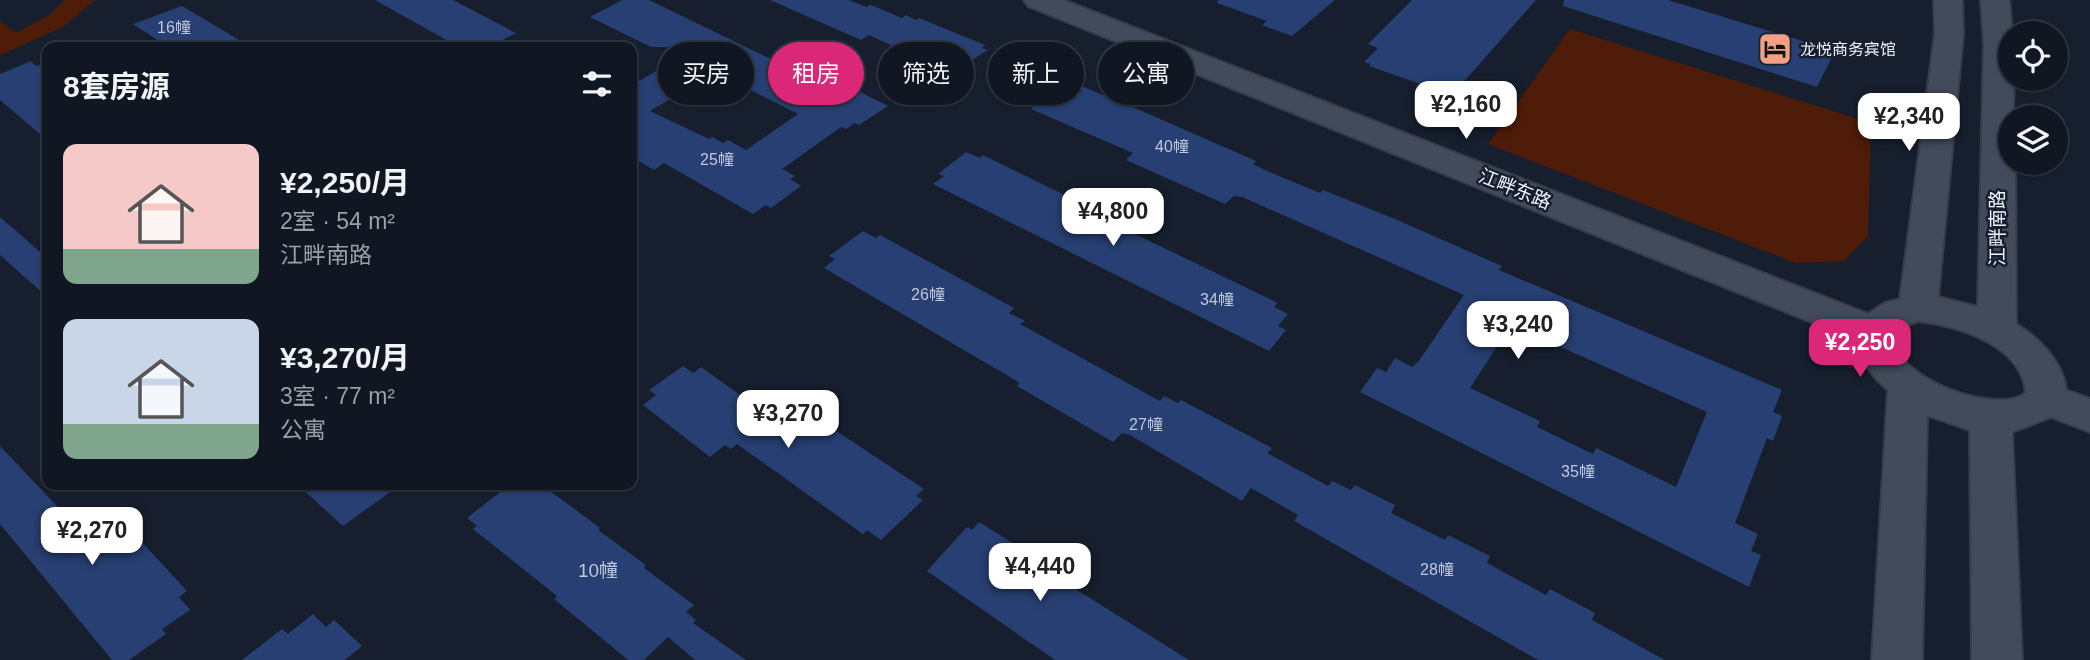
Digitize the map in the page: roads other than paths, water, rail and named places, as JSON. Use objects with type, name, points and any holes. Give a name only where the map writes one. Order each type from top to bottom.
[{"type":"street","name":"江畔东路","points":[[1038,0],[1875,332]]},
{"type":"street","points":[[1919,308],[1949,34],[1948,0]]},
{"type":"street","name":"江畔南路","points":[[1995,0],[1999,46],[1997,331]]},
{"type":"street","points":[[1919,308],[1944,310],[1971,318],[2020,346],[2036,364],[2045,382],[2045,398],[2035,411],[2016,417],[1991,418],[1962,412],[1933,400],[1908,384],[1888,366],[1877,348],[1875,332],[1882,319],[1897,311],[1919,308]]},
{"type":"street","points":[[1897,660],[1908,384]]},
{"type":"street","points":[[2045,398],[2090,416]]},
{"type":"street","points":[[1991,418],[1997,660]]},
{"type":"place","name":"龙悦商务宾馆","points":[[1775,49]]}]
